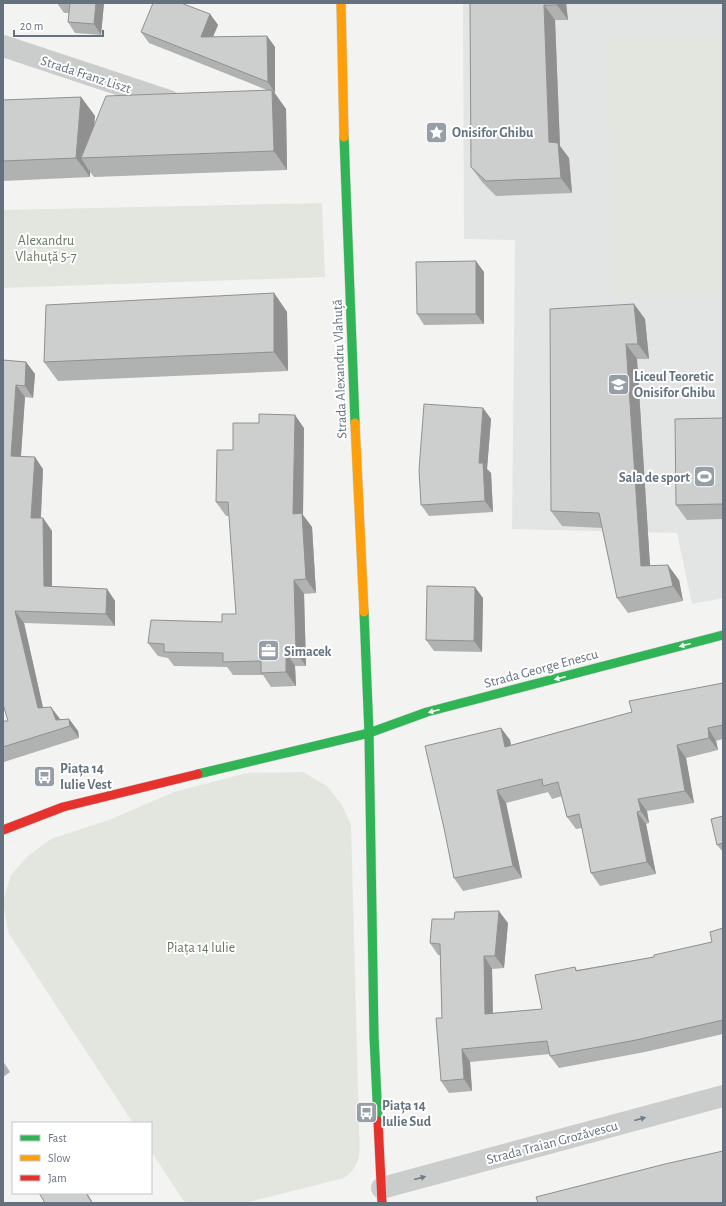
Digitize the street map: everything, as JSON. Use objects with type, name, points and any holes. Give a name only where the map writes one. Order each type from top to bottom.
[{"type":"main road","name":"Strada Alexandru Vlahuță","points":[[341,3],[346,200],[369,734]]},
{"type":"main road","name":"Strada George Enescu","points":[[369,734],[428,712],[723,635]]},
{"type":"main road","points":[[3,830],[63,807],[369,734],[374,1036],[382,1196]]},
{"type":"street","name":"Strada Franz Liszt","points":[[3,46],[169,101]]},
{"type":"street","name":"Strada Traian Grozăvescu","points":[[382,1196],[723,1096]]},
{"type":"shaded area","name":"Liceul Teoretic Onisifor Ghibu","points":[[463,3],[723,3],[723,598],[692,604],[677,533],[512,529],[515,240],[464,239]]},
{"type":"green space","points":[[723,35],[723,291],[616,295],[607,39]]},
{"type":"green space","name":"Alexandru Vlahuță 5-7","points":[[322,203],[325,277],[3,288],[3,210]]},
{"type":"green space","name":"Piața 14 Iulie","points":[[303,772],[327,786],[342,805],[351,825],[360,1149],[358,1162],[350,1173],[344,1178],[245,1203],[187,1203],[183,1200],[152,1153],[152,1122],[132,1122],[8,932],[3,901],[11,875],[28,856],[51,839],[109,820],[174,792],[247,773]]},
{"type":"building","points":[[70,3],[96,3],[94,24],[68,22]]},
{"type":"building","points":[[153,3],[181,3],[210,14],[201,37],[267,36],[268,82],[141,32]]},
{"type":"building","points":[[470,3],[557,3],[557,5],[544,5],[549,142],[558,143],[561,178],[486,181],[471,167]]},
{"type":"building","points":[[272,90],[274,151],[81,158],[106,96]]},
{"type":"building","points":[[81,97],[76,158],[3,161],[3,100]]},
{"type":"building","points":[[476,261],[476,314],[417,314],[416,262]]},
{"type":"building","points":[[274,293],[274,352],[44,362],[46,305]]},
{"type":"building","points":[[634,304],[638,344],[626,344],[641,566],[668,565],[673,586],[617,598],[599,513],[551,511],[550,309]]},
{"type":"building","points":[[3,360],[26,362],[25,386],[16,385],[11,456],[35,457],[31,518],[43,518],[44,586],[107,589],[106,614],[15,611],[38,708],[51,707],[56,720],[69,719],[70,726],[3,747],[3,721],[8,721],[3,704]]},
{"type":"building","points":[[424,404],[483,408],[479,463],[483,463],[485,501],[421,505],[419,470]]},
{"type":"building","points":[[259,414],[295,415],[293,514],[302,513],[306,579],[294,580],[296,652],[286,652],[286,672],[261,673],[261,661],[223,662],[223,653],[164,652],[164,644],[148,643],[151,620],[222,622],[222,614],[236,614],[228,502],[216,502],[217,450],[233,450],[233,423],[259,423]]},
{"type":"building","name":"Sala de sport","points":[[723,418],[723,504],[676,505],[675,419]]},
{"type":"building","points":[[427,586],[475,587],[474,641],[426,640]]},
{"type":"building","points":[[723,683],[723,725],[708,728],[709,738],[677,745],[685,791],[638,799],[641,811],[637,812],[647,862],[591,873],[579,814],[567,817],[558,782],[543,786],[542,779],[497,790],[513,866],[454,878],[425,746],[501,728],[505,747],[632,712],[629,701]]},
{"type":"building","points":[[723,816],[723,843],[717,845],[711,819]]},
{"type":"building","points":[[499,911],[495,956],[484,956],[485,1014],[542,1009],[535,975],[575,967],[576,971],[654,957],[654,955],[712,942],[710,932],[723,928],[723,1020],[636,1040],[550,1056],[547,1041],[462,1049],[464,1079],[441,1081],[436,1018],[442,1018],[440,944],[430,943],[432,919],[454,919],[455,912]]},
{"type":"building","points":[[723,1151],[723,1203],[538,1203],[536,1197],[665,1164]]},
{"type":"building","points":[[40,1194],[87,1194],[92,1203],[45,1203]]},
{"type":"traffic: fast","points":[[344,137],[355,423]]},
{"type":"traffic: fast","points":[[364,612],[369,733],[374,1036],[378,1121]]},
{"type":"traffic: fast","points":[[198,774],[369,733],[427,712],[723,635]]},
{"type":"traffic: slow","points":[[341,3],[344,137]]},
{"type":"traffic: slow","points":[[355,423],[364,612]]},
{"type":"traffic: jam","points":[[3,830],[63,807],[198,774]]},
{"type":"traffic: jam","points":[[378,1121],[382,1203]]},
{"type":"place","name":"Onisifor Ghibu","points":[[437,132]]},
{"type":"place","name":"Liceul Teoretic Onisifor Ghibu","points":[[618,384]]},
{"type":"place","name":"Sala de sport","points":[[705,477]]},
{"type":"place","name":"Simacek","points":[[269,651]]},
{"type":"place","name":"Piața 14 Iulie Vest","points":[[44,776]]},
{"type":"place","name":"Piața 14 Iulie Sud","points":[[367,1113]]}]
